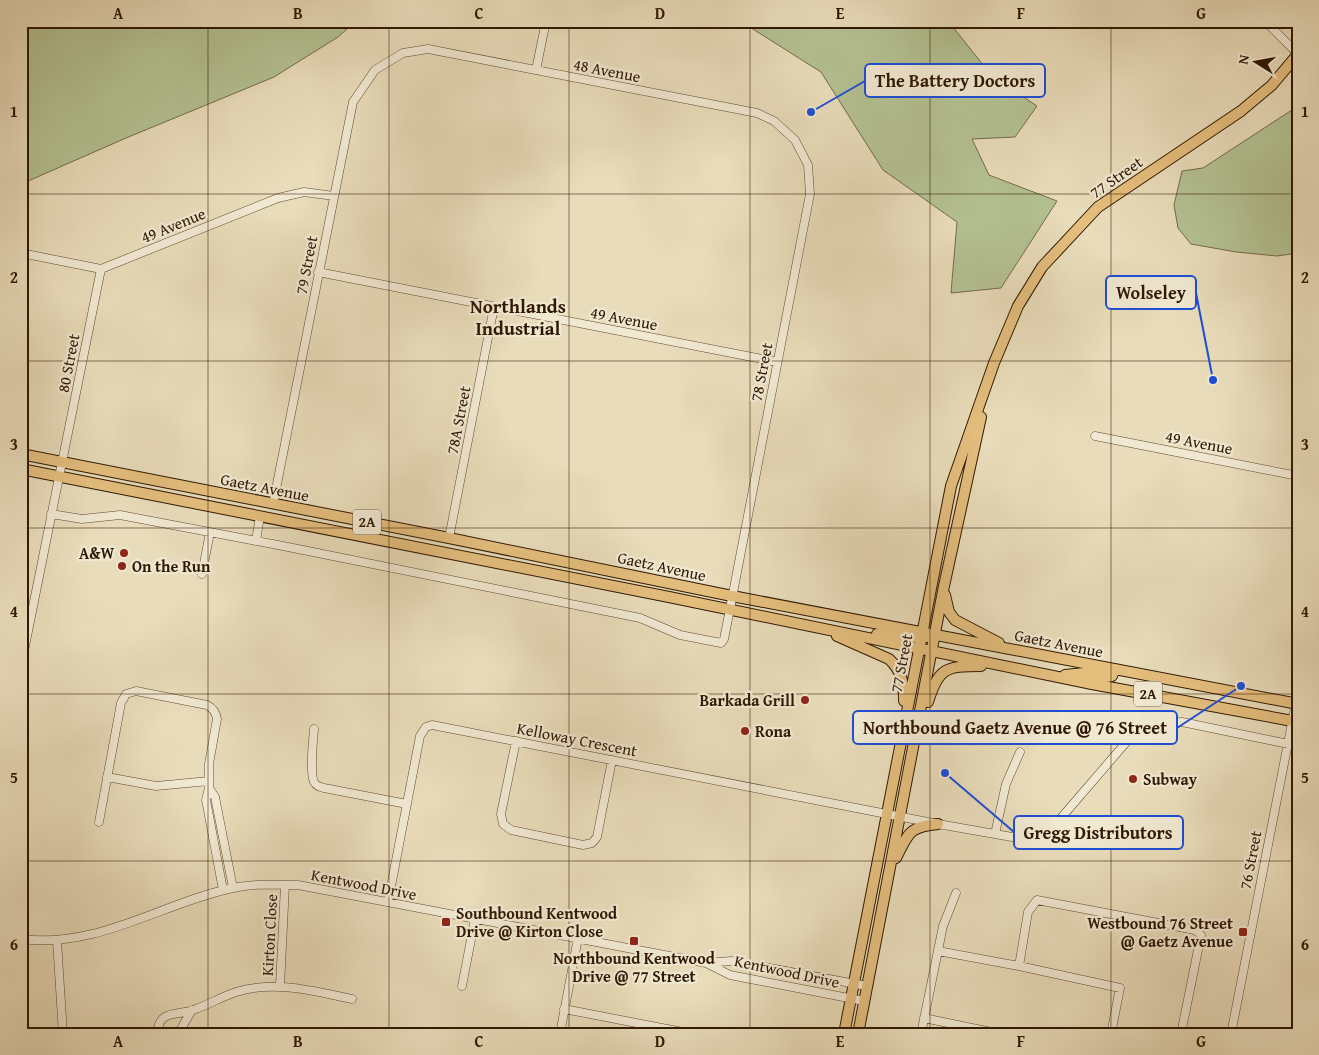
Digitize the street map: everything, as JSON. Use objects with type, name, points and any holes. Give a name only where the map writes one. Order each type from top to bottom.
[{"type":"main road","name":"77 Street","points":[[853,984],[951,486],[994,363],[1018,306],[1042,267],[1098,207],[1241,111],[1272,84],[1298,54]]},
{"type":"main road","name":"77 Street","points":[[844,1034],[858,1000],[867,986],[944,586],[994,363]]},
{"type":"main road","name":"Gaetz Avenue","points":[[21,454],[922,634],[935,634],[1296,704]]},
{"type":"main road","name":"Gaetz Avenue","points":[[21,469],[730,609],[1052,676],[1295,721]]},
{"type":"main road","points":[[944,586],[949,612],[955,620],[1013,650]]},
{"type":"main road","points":[[819,627],[900,637],[922,634]]},
{"type":"main road","points":[[819,627],[889,660],[897,667],[903,681],[905,719]]},
{"type":"main road","points":[[917,734],[936,680],[947,669],[962,666],[1005,666]]},
{"type":"main road","points":[[1052,676],[1084,673],[1108,677],[1112,676],[1115,669]]},
{"type":"main road","points":[[890,870],[910,832],[921,826],[938,824]]},
{"type":"main road","points":[[853,984],[858,1000],[854,1034]]},
{"type":"main road","name":"77 Street","points":[[858,1000],[858,1034]]},
{"type":"street","points":[[536,70],[546,21]]},
{"type":"street","points":[[1264,21],[1298,54]]},
{"type":"street","name":"48 Avenue","points":[[403,53],[428,49],[758,113],[774,121],[796,143]]},
{"type":"street","name":"79 Street","points":[[272,504],[352,102],[375,70],[403,53]]},
{"type":"street","name":"78 Street","points":[[730,609],[810,194],[808,165],[796,143]]},
{"type":"street","name":"49 Avenue","points":[[100,269],[278,198],[304,192],[334,196]]},
{"type":"street","points":[[21,253],[100,269]]},
{"type":"street","name":"80 Street","points":[[21,666],[100,269]]},
{"type":"street","name":"49 Avenue","points":[[318,272],[777,362]]},
{"type":"street","name":"78A Street","points":[[449,538],[494,307]]},
{"type":"street","name":"49 Avenue","points":[[1096,436],[1298,476]]},
{"type":"street","points":[[51,514],[82,519],[115,514],[210,532],[640,618],[680,635],[717,643],[723,642],[730,609]]},
{"type":"street","points":[[256,542],[260,516]]},
{"type":"street","points":[[202,574],[210,532]]},
{"type":"street","points":[[99,822],[121,703],[126,694],[136,691],[207,705],[215,711],[217,719],[209,764],[209,784],[206,800],[224,890]]},
{"type":"street","name":"76 Street","points":[[1231,1034],[1287,744],[1295,721],[1298,692]]},
{"type":"street","name":"Kelloway Crescent","points":[[388,902],[420,736],[426,727],[439,725],[1012,837],[1037,835],[1053,825],[1129,739],[1151,724],[1182,722],[1298,746]]},
{"type":"street","points":[[314,729],[312,773],[313,781],[316,784],[324,788],[407,804]]},
{"type":"street","points":[[516,741],[501,814],[503,824],[511,830],[583,845],[592,843],[597,837],[612,760]]},
{"type":"street","points":[[995,834],[1006,784],[1020,752]]},
{"type":"street","points":[[107,777],[156,786],[209,784]]},
{"type":"street","points":[[209,784],[215,797],[233,888]]},
{"type":"street","name":"Kentwood Drive","points":[[21,939],[57,941],[78,938],[124,925],[224,890],[245,886],[285,885],[310,887],[706,963],[732,961],[867,986]]},
{"type":"street","name":"Kirton Close","points":[[280,986],[285,885]]},
{"type":"street","points":[[921,1034],[943,926],[956,893]]},
{"type":"street","points":[[1019,966],[1028,912],[1037,900],[1195,930],[1201,935],[1181,1034]]},
{"type":"street","points":[[462,986],[475,919]]},
{"type":"street","points":[[560,1034],[578,938]]},
{"type":"street","points":[[57,941],[63,1034]]},
{"type":"street","points":[[938,951],[1120,988],[1111,1034]]},
{"type":"street","name":"Kentwood Drive","points":[[706,963],[730,975],[858,1000]]},
{"type":"street","name":"Kirton Close","points":[[157,1034],[158,1024],[161,1019],[172,1014],[192,1010],[235,992],[257,987],[280,986],[352,999]]},
{"type":"street","points":[[564,1009],[663,1031],[693,1034]]},
{"type":"street","points":[[178,1034],[192,1010]]},
{"type":"street","points":[[924,1018],[1001,1034]]},
{"type":"green space","points":[[21,21],[356,21],[338,37],[274,77],[28,181],[21,180]]},
{"type":"green space","points":[[746,21],[948,21],[992,76],[1037,106],[1015,137],[972,139],[989,175],[1057,201],[1001,288],[951,293],[957,222],[883,170],[821,72],[748,26]]},
{"type":"green space","points":[[1298,106],[1298,253],[1277,256],[1236,252],[1191,244],[1178,228],[1174,205],[1182,171],[1203,168]]},
{"type":"place","name":"The Battery Doctors","points":[[811,112]]},
{"type":"place","name":"Wolseley","points":[[1213,380]]},
{"type":"place","name":"A&W","points":[[124,553]]},
{"type":"place","name":"On the Run","points":[[122,566]]},
{"type":"place","name":"Northbound Gaetz Avenue @ 76 Street","points":[[1241,686]]},
{"type":"place","name":"Barkada Grill","points":[[805,700]]},
{"type":"place","name":"Rona","points":[[745,731]]},
{"type":"place","name":"Gregg Distributors","points":[[945,773]]},
{"type":"place","name":"Subway","points":[[1133,779]]},
{"type":"place","name":"Southbound Kentwood Drive @ Kirton Close","points":[[446,922]]},
{"type":"place","name":"Westbound 76 Street @ Gaetz Avenue","points":[[1243,932]]},
{"type":"place","name":"Northbound Kentwood Drive @ 77 Street","points":[[634,941]]},
{"type":"district","name":"Northlands Industrial","points":[[518,317]]}]
